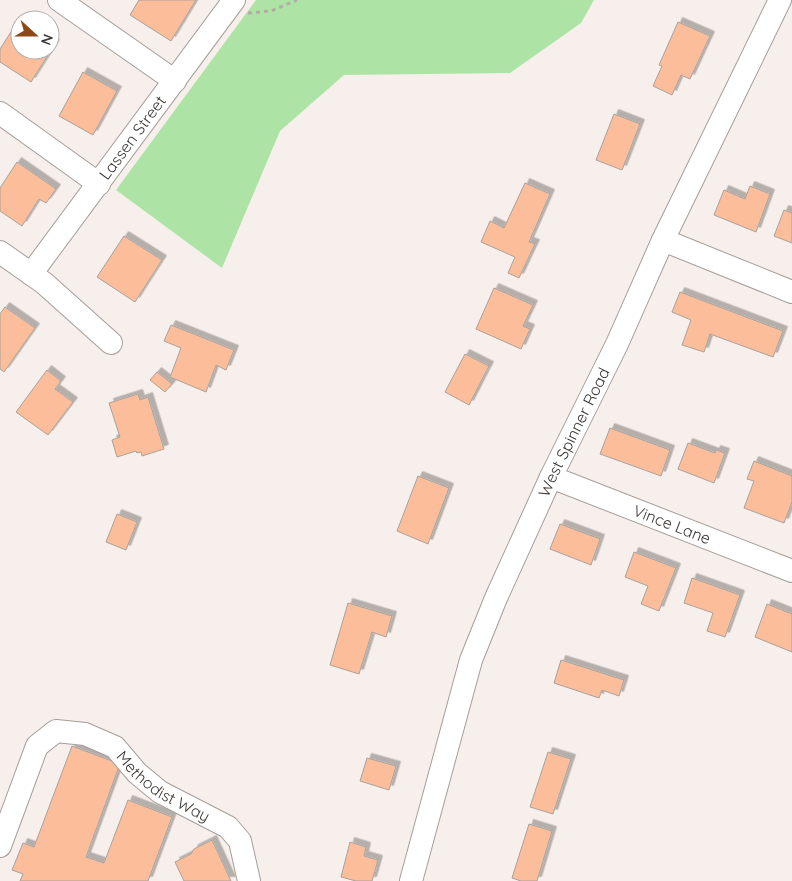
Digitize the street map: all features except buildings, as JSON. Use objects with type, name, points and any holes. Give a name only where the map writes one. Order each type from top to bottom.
[{"type":"street","points":[[59,0],[175,80]]},
{"type":"street","name":"West Spinner Road","points":[[411,881],[470,660],[496,598],[551,477],[617,344],[663,240],[784,3]]},
{"type":"street","name":"Lassen Street","points":[[31,274],[175,80],[240,7]]},
{"type":"street","points":[[0,114],[99,184]]},
{"type":"street","points":[[663,240],[792,292]]},
{"type":"street","points":[[0,252],[31,274],[111,343]]},
{"type":"street","name":"Vince Lane","points":[[551,477],[792,571]]},
{"type":"street","name":"Methodist Way","points":[[0,846],[37,746],[56,731],[85,734],[115,747],[137,773],[160,792],[228,827],[240,841],[249,881]]},
{"type":"path","points":[[240,7],[271,11],[297,0]]},
{"type":"green space","points":[[256,0],[594,0],[581,23],[510,73],[344,75],[280,131],[222,268],[116,190]]}]
